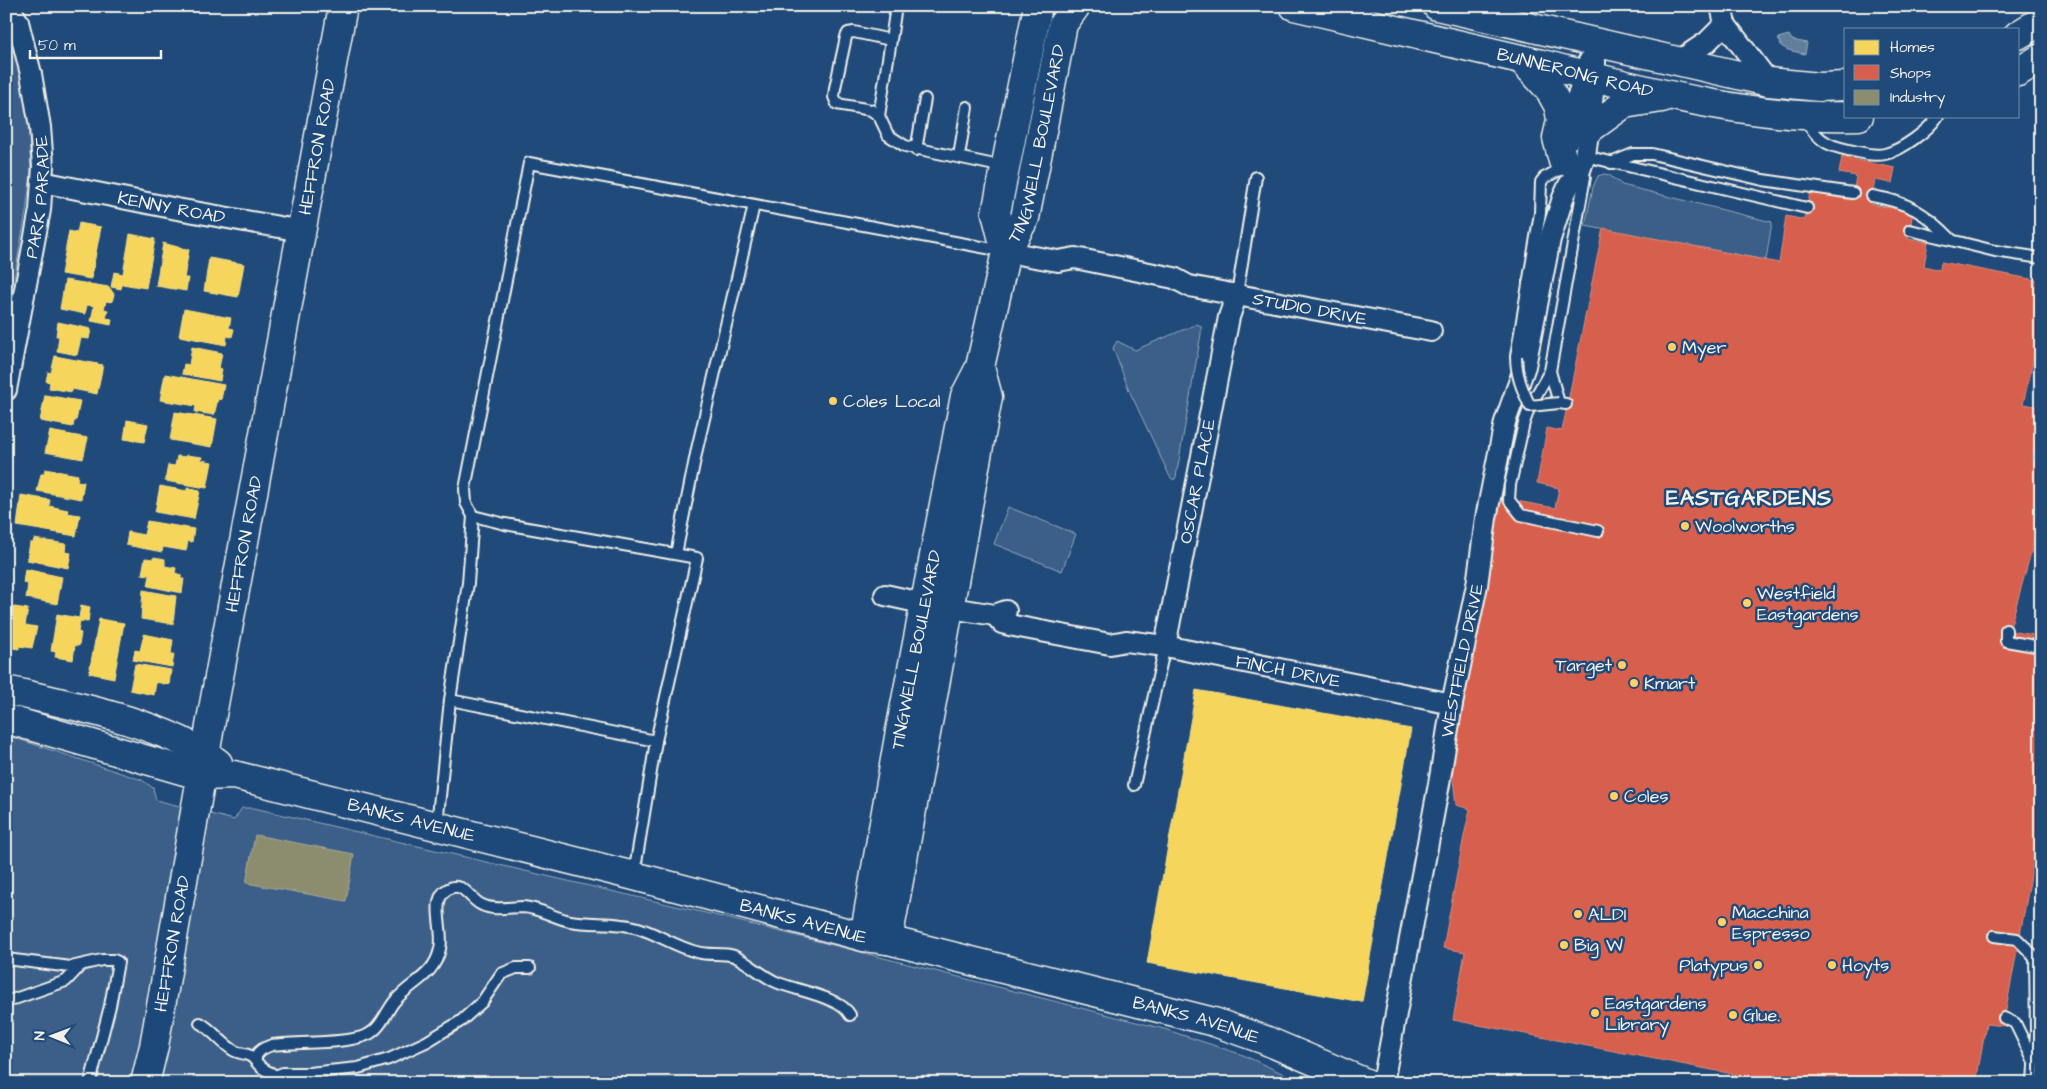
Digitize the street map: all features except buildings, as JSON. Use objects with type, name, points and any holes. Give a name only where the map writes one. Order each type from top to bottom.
[{"type":"street","name":"PARK PARADE","points":[[6,390],[40,210],[43,166],[40,127],[30,74],[18,22],[9,6]]},
{"type":"street","name":"HEFFRON ROAD","points":[[145,1083],[154,1046],[344,6]]},
{"type":"street","name":"TINGWELL BOULEVARD","points":[[1006,252],[996,213],[1038,6]]},
{"type":"street","name":"TINGWELL BOULEVARD","points":[[876,938],[900,731],[938,606],[965,396],[980,367],[1006,252],[1026,218],[1063,24],[1076,6]]},
{"type":"street","name":"BUNNERONG ROAD","points":[[1294,6],[1673,96],[1742,110],[1803,116],[1844,116]]},
{"type":"street","name":"BUNNERONG ROAD","points":[[1437,6],[1521,17],[1595,43],[1769,82],[1819,87],[1844,86]]},
{"type":"street","points":[[1677,62],[1707,42],[1723,15],[1769,82]]},
{"type":"street","points":[[2020,34],[2041,22]]},
{"type":"street","name":"WESTFIELD DRIVE","points":[[1573,164],[1595,43]]},
{"type":"street","points":[[2020,71],[2041,58]]},
{"type":"street","points":[[1521,59],[1549,89],[1559,107],[1561,120],[1556,138],[1573,164]]},
{"type":"street","name":"WESTFIELD DRIVE","points":[[1383,1083],[1439,784],[1452,704],[1477,585],[1486,518],[1505,422],[1525,366],[1550,240],[1551,207],[1588,130],[1589,76]]},
{"type":"street","points":[[2020,81],[2041,81]]},
{"type":"street","points":[[1588,130],[1624,104],[1673,96]]},
{"type":"street","name":"KENNY ROAD","points":[[42,182],[176,209],[302,230]]},
{"type":"street","name":"STUDIO DRIVE","points":[[1006,252],[1058,261],[1073,272],[1172,290],[1190,286],[1431,331]]},
{"type":"street","name":"OSCAR PLACE","points":[[1165,646],[1229,317],[1237,294]]},
{"type":"street","name":"FINCH DRIVE","points":[[885,595],[995,615],[1002,623],[1014,626],[1110,644],[1126,641],[1165,646],[1452,704]]},
{"type":"street","name":"BANKS AVENUE","points":[[6,690],[83,708],[138,725],[204,765]]},
{"type":"street","name":"BANKS AVENUE","points":[[6,719],[204,765],[234,775],[1214,1022],[1265,1040],[1366,1083]]},
{"type":"lane","points":[[879,116],[896,6]]},
{"type":"lane","points":[[891,40],[854,32],[848,33],[835,88],[834,97],[837,104],[871,110],[879,116],[888,136],[905,146],[916,150],[959,156],[1006,167]]},
{"type":"lane","points":[[916,150],[925,99]]},
{"type":"lane","points":[[959,156],[967,107]]},
{"type":"lane","points":[[1803,116],[1815,135],[1831,146],[1877,155],[1885,154],[1901,147],[1924,131],[1936,118]]},
{"type":"lane","points":[[1611,163],[1633,154],[1652,154],[1762,180],[1854,193]]},
{"type":"lane","points":[[437,826],[450,700],[468,583],[474,516],[466,503],[465,489],[529,163],[1006,252]]},
{"type":"lane","points":[[1530,406],[1520,383],[1516,368],[1516,356],[1540,213],[1541,182],[1544,178],[1573,164],[1611,163],[1807,208]]},
{"type":"lane","points":[[1573,164],[1585,177],[1550,371],[1530,406],[1524,423],[1509,500],[1521,515],[1598,531]]},
{"type":"lane","name":"OSCAR PLACE","points":[[1237,294],[1256,176]]},
{"type":"lane","points":[[1872,196],[1912,207],[1934,222],[1951,240]]},
{"type":"lane","points":[[676,554],[697,449],[754,204]]},
{"type":"lane","points":[[1910,230],[1995,251],[2041,258]]},
{"type":"lane","points":[[1530,406],[1563,403],[1553,388],[1550,371]]},
{"type":"lane","points":[[474,516],[505,524],[697,558],[656,741],[634,876]]},
{"type":"lane","points":[[2006,630],[2006,641],[2041,647]]},
{"type":"lane","name":"OSCAR PLACE","points":[[1134,786],[1165,646]]},
{"type":"lane","points":[[450,700],[656,741]]},
{"type":"lane","points":[[255,1060],[256,1055],[262,1049],[272,1045],[350,1040],[373,1032],[394,1002],[429,972],[434,964],[442,938],[438,909],[439,901],[442,893],[453,887],[463,888],[475,901],[486,907],[523,907],[568,920],[637,927],[698,953],[732,956],[771,980],[834,1003],[844,1008],[850,1015]]},
{"type":"lane","points":[[1994,936],[2017,939],[2035,957],[2036,1031],[2033,1083]]},
{"type":"lane","points":[[6,959],[60,967],[102,960],[118,962],[110,1006],[90,1083]]},
{"type":"lane","points":[[6,1002],[66,981],[81,965]]},
{"type":"lane","points":[[200,1023],[235,1052],[250,1055],[262,1068],[269,1070],[277,1079],[283,1073],[309,1073],[358,1068],[426,1042],[461,1021],[490,992],[501,974],[516,968],[530,968]]},
{"type":"lane","points":[[2004,1018],[2015,1023],[2034,1061]]},
{"type":"shaded area","points":[[6,23],[10,29],[17,57],[28,113],[31,174],[6,324]]},
{"type":"shaded area","points":[[1789,35],[1792,40],[1807,43],[1805,54],[1788,50],[1781,46],[1778,38]]},
{"type":"shaded area","points":[[1609,175],[1622,185],[1772,222],[1766,260],[1585,226],[1593,187],[1598,176]]},
{"type":"shaded area","points":[[1197,324],[1201,326],[1201,334],[1174,480],[1170,477],[1129,390],[1113,348],[1117,341],[1135,350]]},
{"type":"shaded area","points":[[1008,507],[1076,534],[1062,571],[994,544]]},
{"type":"shaded area","points":[[6,735],[142,780],[153,788],[156,800],[234,820],[242,808],[254,808],[710,914],[1164,1029],[1243,1055],[1303,1083],[6,1083]]},
{"type":"place","name":"Myer","points":[[1672,347]]},
{"type":"place","name":"Coles Local","points":[[833,401]]},
{"type":"place","name":"Woolworths","points":[[1685,526]]},
{"type":"place","name":"Westfield Eastgardens","points":[[1747,603]]},
{"type":"place","name":"Target","points":[[1622,665]]},
{"type":"place","name":"Kmart","points":[[1634,683]]},
{"type":"place","name":"Coles","points":[[1614,796]]},
{"type":"place","name":"ALDI","points":[[1578,914]]},
{"type":"place","name":"Macchina Espresso","points":[[1722,922]]},
{"type":"place","name":"Big W","points":[[1564,945]]},
{"type":"place","name":"Platypus","points":[[1758,965]]},
{"type":"place","name":"Hoyts","points":[[1832,965]]},
{"type":"place","name":"Eastgardens Library","points":[[1595,1013]]},
{"type":"place","name":"Glue.","points":[[1733,1015]]},
{"type":"district","name":"EASTGARDENS","points":[[1749,497]]}]
